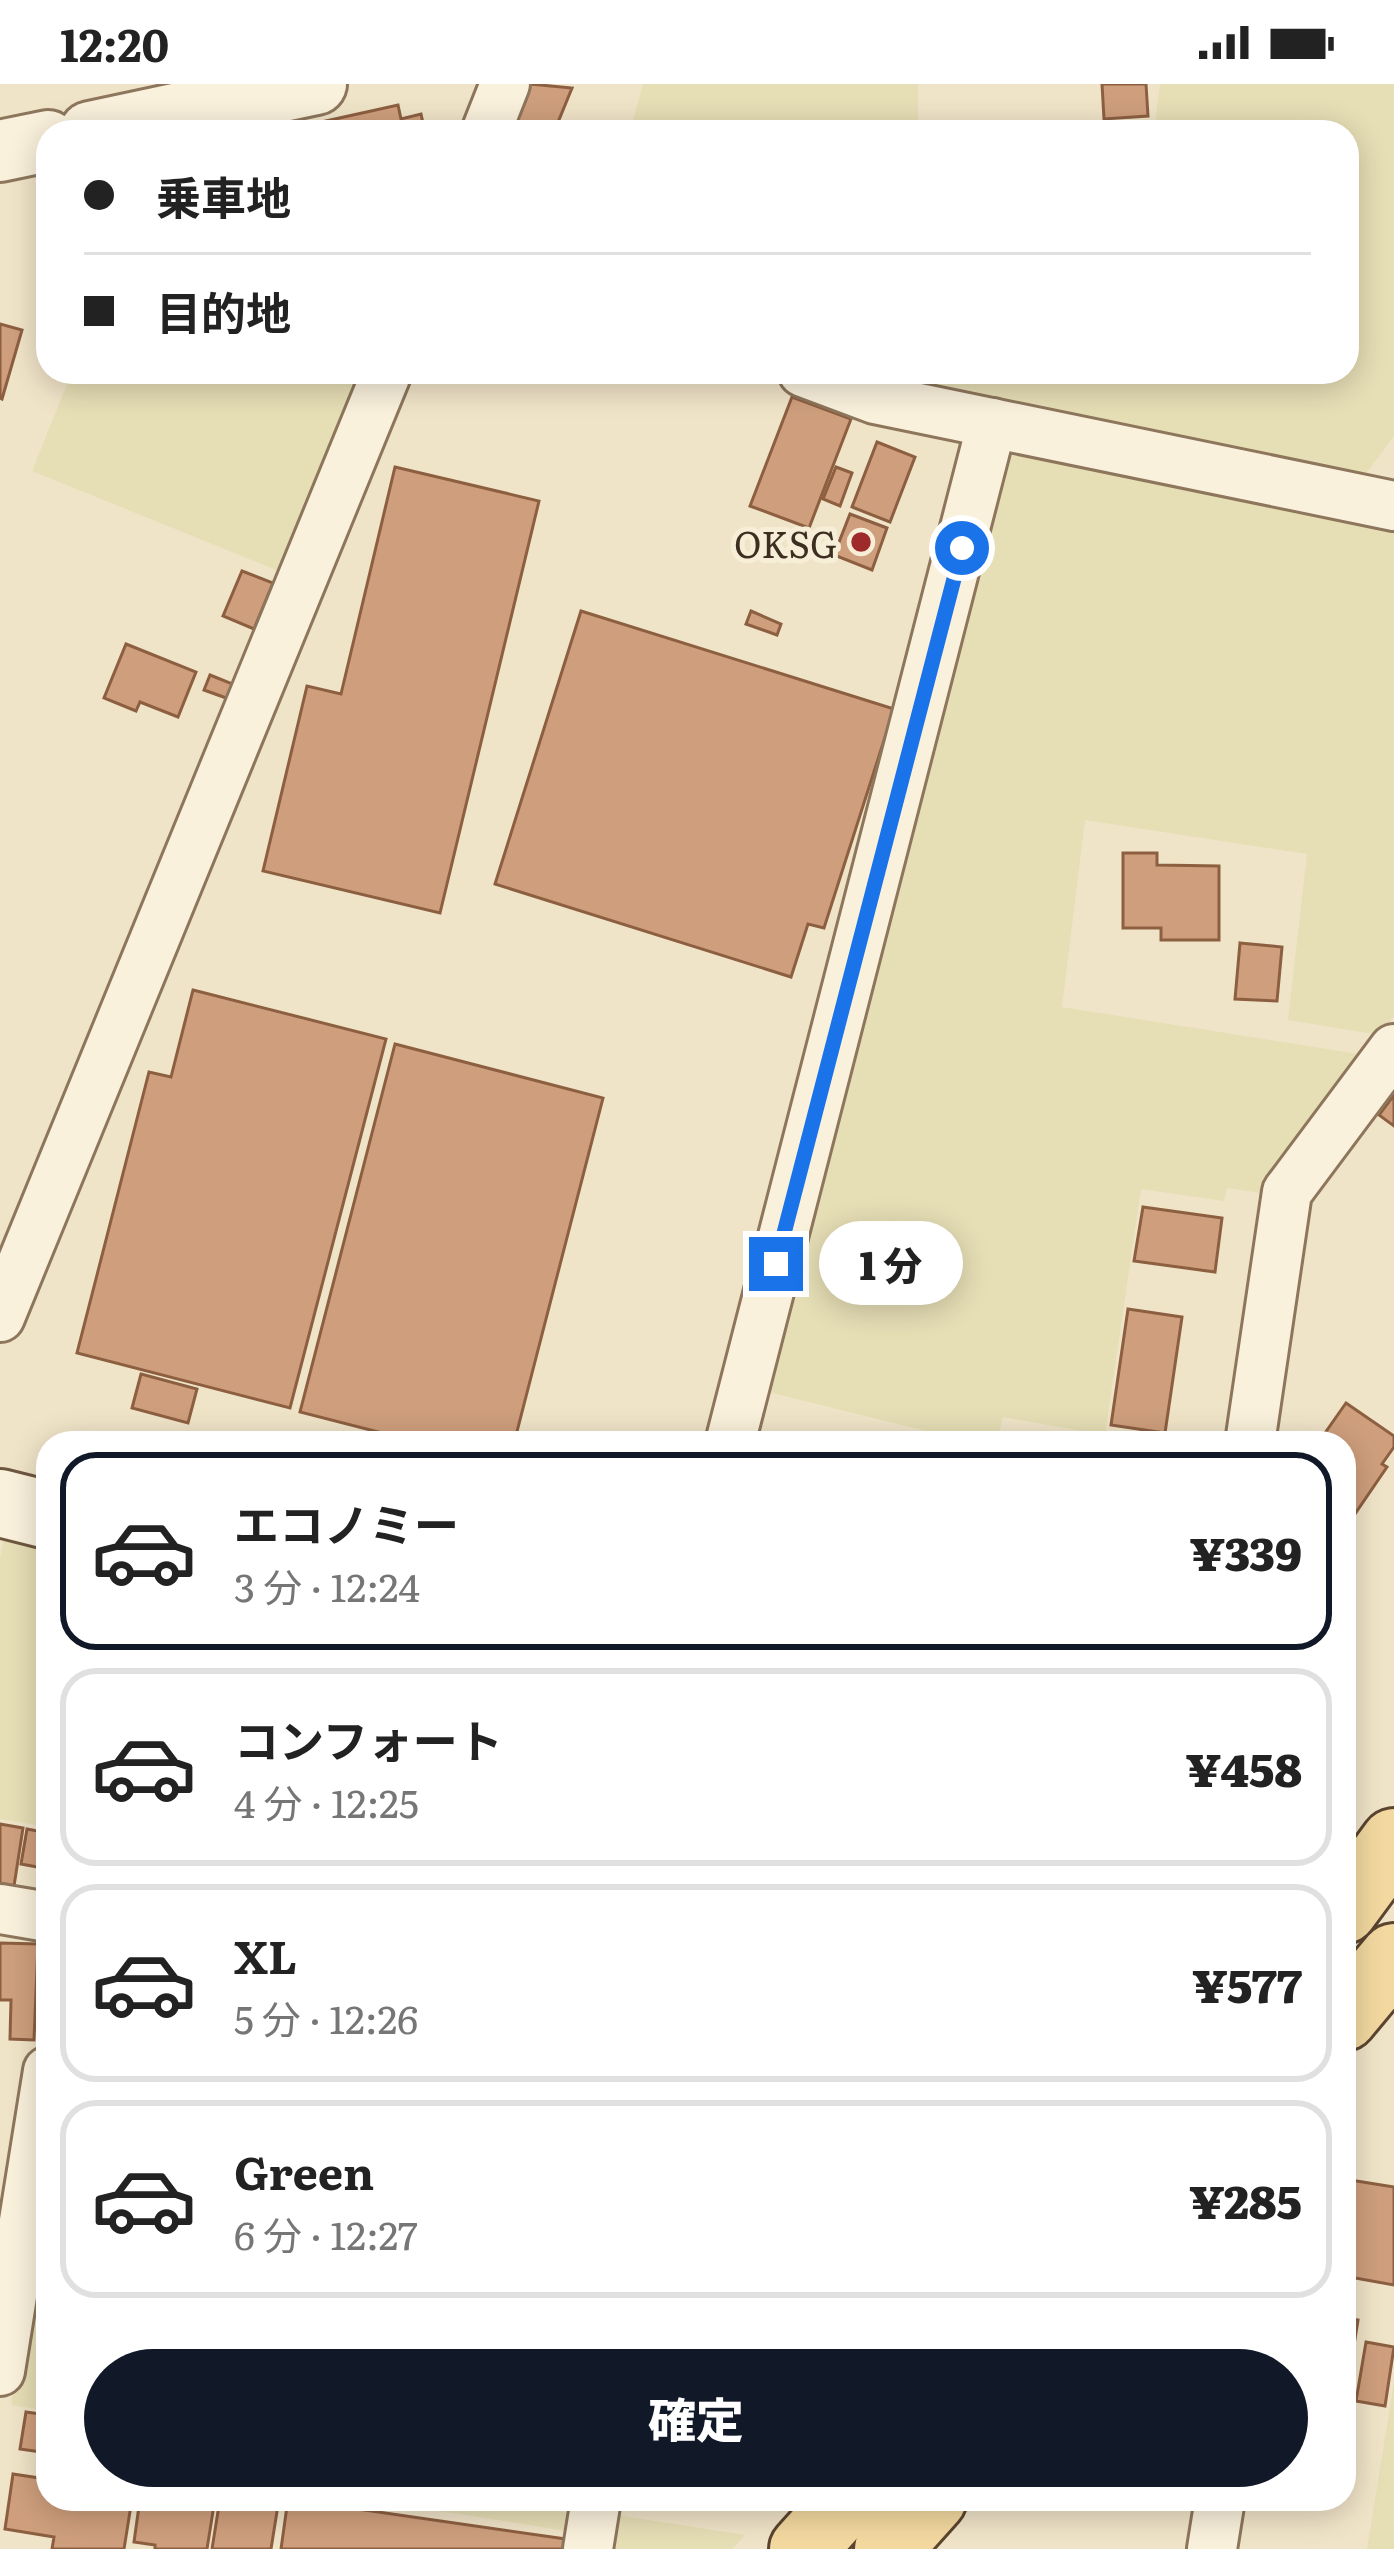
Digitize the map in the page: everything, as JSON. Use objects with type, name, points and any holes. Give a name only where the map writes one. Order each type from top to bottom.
[{"type":"main road","points":[[0,1503],[36,1512]]},
{"type":"main road","points":[[1356,1894],[1394,1842]]},
{"type":"main road","points":[[1356,1997],[1380,1956]]},
{"type":"main road","points":[[803,2549],[837,2511]]},
{"type":"main road","points":[[888,2549],[922,2511]]},
{"type":"street","points":[[146,120],[316,84]]},
{"type":"street","points":[[490,120],[505,84]]},
{"type":"street","points":[[0,151],[36,144]]},
{"type":"street","points":[[0,1317],[382,384]]},
{"type":"street","points":[[833,384],[874,400],[1394,506]]},
{"type":"street","points":[[733,1431],[992,424]]},
{"type":"street","points":[[1252,1431],[1287,1192],[1394,1048]]},
{"type":"street","points":[[0,1909],[36,1915]]},
{"type":"street","points":[[0,2371],[36,2146]]},
{"type":"street","points":[[589,2549],[594,2511]]},
{"type":"street","points":[[1212,2549],[1218,2511]]},
{"type":"shaded area","points":[[643,84],[918,84],[918,120],[633,120]]},
{"type":"shaded area","points":[[1160,84],[1394,84],[1394,436],[1362,479],[915,384],[1359,384],[1359,120],[1156,120]]},
{"type":"shaded area","points":[[67,384],[365,384],[286,574],[32,471]]},
{"type":"shaded area","points":[[1021,450],[1394,525],[1394,1016],[1380,1035],[1288,1020],[1307,854],[1085,820],[1062,1007],[1365,1055],[1267,1194],[1227,1188],[1224,1201],[1141,1189],[1106,1431],[1003,1417],[1000,1431],[926,1431],[764,1391],[1005,460]]},
{"type":"shaded area","points":[[5,1531],[36,1539],[36,1825],[0,1819],[0,1560]]},
{"type":"shaded area","points":[[36,2249],[36,2409],[11,2405]]},
{"type":"shaded area","points":[[1394,2382],[1394,2549],[1367,2549]]},
{"type":"shaded area","points":[[438,2511],[577,2514],[574,2532]]},
{"type":"shaded area","points":[[610,2514],[745,2535],[732,2549],[605,2549]]},
{"type":"building","points":[[530,84],[572,88],[559,120],[516,120]]},
{"type":"building","points":[[1102,84],[1146,84],[1148,116],[1104,119]]},
{"type":"building","points":[[398,105],[401,119],[421,114],[422,120],[330,120]]},
{"type":"building","points":[[0,324],[22,330],[2,399],[0,398]]},
{"type":"building","points":[[792,397],[851,419],[809,528],[750,506]]},
{"type":"building","points":[[877,442],[915,457],[890,522],[852,507]]},
{"type":"building","points":[[395,467],[539,501],[440,913],[263,871],[307,686],[341,694]]},
{"type":"building","points":[[836,467],[852,473],[840,506],[823,499]]},
{"type":"building","points":[[850,514],[887,528],[872,570],[834,555]]},
{"type":"building","points":[[242,571],[273,583],[254,629],[223,616]]},
{"type":"building","points":[[581,611],[894,709],[824,928],[808,924],[791,977],[495,884]]},
{"type":"building","points":[[751,611],[781,624],[777,635],[746,624]]},
{"type":"building","points":[[126,644],[196,672],[178,717],[140,702],[136,711],[104,698]]},
{"type":"building","points":[[210,675],[235,685],[229,699],[204,690]]},
{"type":"building","points":[[1123,853],[1157,853],[1157,865],[1219,866],[1219,940],[1161,940],[1161,928],[1123,928]]},
{"type":"building","points":[[1240,943],[1282,947],[1277,1001],[1235,999]]},
{"type":"building","points":[[193,990],[386,1039],[290,1408],[77,1353],[149,1072],[171,1077]]},
{"type":"building","points":[[395,1044],[603,1098],[517,1431],[374,1431],[300,1412]]},
{"type":"building","points":[[1394,1095],[1394,1126],[1379,1115]]},
{"type":"building","points":[[1143,1207],[1222,1218],[1215,1272],[1134,1261]]},
{"type":"building","points":[[1128,1309],[1182,1317],[1165,1431],[1111,1425]]},
{"type":"building","points":[[141,1374],[197,1389],[188,1423],[132,1408]]},
{"type":"building","points":[[1346,1403],[1394,1436],[1394,1447],[1382,1464],[1387,1467],[1356,1512],[1356,1431],[1326,1431]]},
{"type":"building","points":[[0,1824],[23,1828],[14,1886],[0,1883]]},
{"type":"building","points":[[27,1829],[36,1831],[36,1867],[21,1864]]},
{"type":"building","points":[[0,1943],[36,1944],[34,2040],[10,2039],[11,2000],[0,2000]]},
{"type":"building","points":[[1356,2181],[1394,2187],[1394,2285],[1356,2278]]},
{"type":"building","points":[[1366,2342],[1394,2347],[1385,2406],[1356,2401]]},
{"type":"building","points":[[26,2412],[36,2413],[36,2451],[20,2449]]},
{"type":"building","points":[[13,2474],[36,2477],[36,2511],[130,2511],[124,2549],[52,2549],[54,2537],[5,2529]]},
{"type":"building","points":[[138,2511],[213,2511],[207,2549],[155,2549],[155,2545],[134,2542]]},
{"type":"building","points":[[218,2511],[277,2511],[271,2549],[212,2549]]},
{"type":"building","points":[[286,2511],[371,2511],[566,2539],[565,2549],[281,2549]]},
{"type":"place","name":"OKSG","points":[[861,542]]},
{"type":"route","points":[[776,1264],[962,548]]}]
